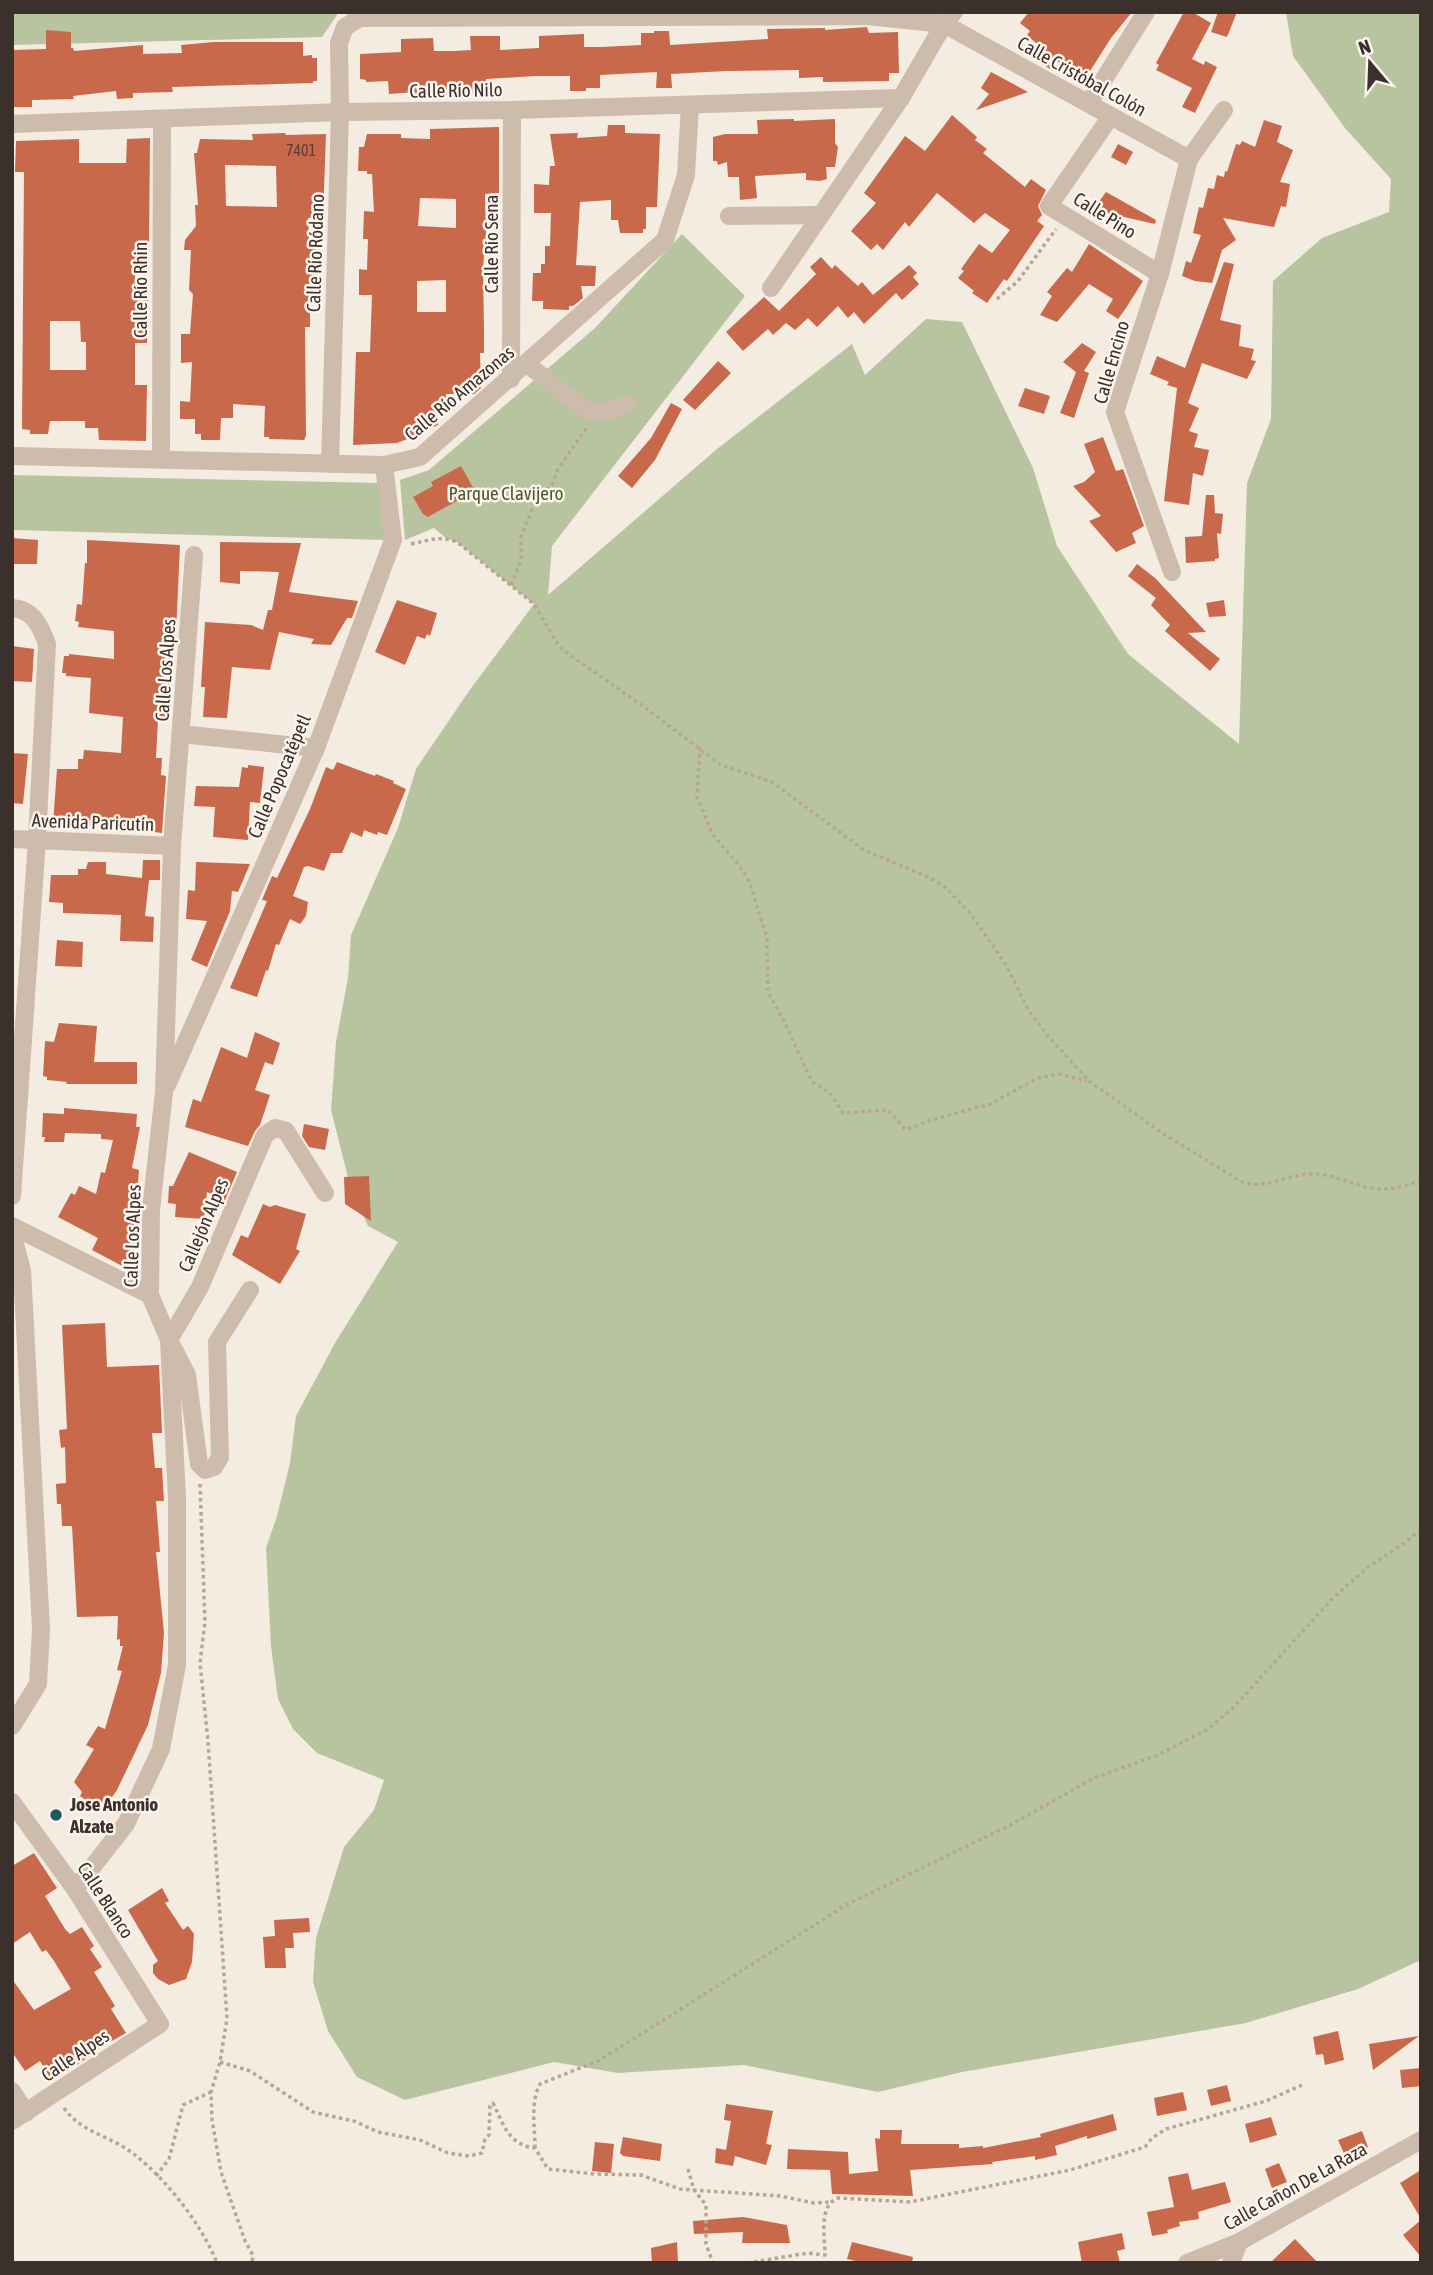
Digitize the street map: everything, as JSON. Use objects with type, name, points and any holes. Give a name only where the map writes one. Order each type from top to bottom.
[{"type":"street","points":[[1089,103],[1146,12]]},
{"type":"street","name":"Calle Cristóbal Colón","points":[[339,43],[345,27],[360,18],[949,18],[1111,116],[1189,159]]},
{"type":"street","points":[[772,288],[901,99],[949,18]]},
{"type":"street","name":"Calle Río Ródano","points":[[330,464],[340,112],[339,43]]},
{"type":"street","name":"Calle Río Nilo","points":[[12,124],[340,112],[901,99]]},
{"type":"street","name":"Calle Río Amazonas","points":[[12,456],[384,466],[420,457],[665,240],[687,175],[690,105]]},
{"type":"street","name":"Calle Río Sena","points":[[511,379],[512,110]]},
{"type":"street","points":[[1189,159],[1224,110]]},
{"type":"street","name":"Calle Pino","points":[[1111,116],[1049,206],[1160,274]]},
{"type":"street","name":"Calle Río Rhin","points":[[160,459],[162,120]]},
{"type":"street","name":"Calle Encino","points":[[1172,572],[1115,412],[1160,274],[1189,159]]},
{"type":"street","points":[[729,216],[821,215]]},
{"type":"street","points":[[527,364],[586,410],[605,412],[628,404]]},
{"type":"street","name":"Calle Popocatépetl","points":[[164,1092],[316,748],[390,549],[393,540],[384,466]]},
{"type":"street","name":"Calle Los Alpes","points":[[75,1889],[126,1824],[160,1749],[177,1665],[177,1498],[169,1340],[150,1295],[151,1210],[164,1092],[172,846],[194,555]]},
{"type":"street","points":[[12,608],[21,609],[39,622],[47,644],[37,840],[12,1196]]},
{"type":"street","points":[[181,734],[316,748]]},
{"type":"street","name":"Avenida Paricutín","points":[[12,839],[172,846]]},
{"type":"street","name":"Callejón Alpes","points":[[169,1340],[200,1287],[265,1135],[275,1128],[286,1131],[325,1193]]},
{"type":"street","points":[[12,1226],[150,1295]]},
{"type":"street","points":[[12,1233],[22,1270],[41,1629],[38,1684],[12,1726]]},
{"type":"street","points":[[169,1340],[187,1375],[199,1464],[205,1470],[214,1467],[220,1457],[217,1342],[250,1290]]},
{"type":"street","name":"Calle Blanco","points":[[12,1802],[75,1889],[160,2024]]},
{"type":"street","name":"Calle Alpes","points":[[19,2117],[160,2024]]},
{"type":"street","points":[[12,2091],[19,2117]]},
{"type":"street","name":"Calle Cañon De La Raza","points":[[1187,2263],[1239,2242],[1421,2140]]},
{"type":"street","points":[[1231,2263],[1239,2242]]},
{"type":"path","points":[[997,299],[1018,281],[1066,216]]},
{"type":"path","points":[[511,585],[521,561],[521,536],[537,498],[552,485],[557,471],[589,423],[593,411]]},
{"type":"path","points":[[390,549],[435,538],[446,538],[470,551],[534,604],[559,646],[566,652],[700,747],[721,765],[772,782],[864,850],[945,887],[970,913],[1005,963],[1035,1019],[1089,1082],[1162,1133],[1244,1183],[1265,1185],[1310,1174],[1340,1178],[1376,1189],[1393,1189],[1421,1181]]},
{"type":"path","points":[[700,747],[696,797],[713,835],[749,881],[767,939],[768,992],[812,1082],[829,1092],[843,1113],[888,1110],[906,1130],[990,1104],[1038,1078],[1059,1074],[1089,1082]]},
{"type":"path","points":[[199,1464],[205,1622],[200,1663],[227,2018],[211,2092],[212,2120],[221,2172],[245,2241],[253,2255],[252,2263]]},
{"type":"path","points":[[1302,2085],[1266,2101],[1166,2129],[1152,2138],[1145,2147],[1070,2170],[910,2202],[838,2198],[830,2202],[814,2203],[780,2196],[680,2189],[641,2175],[548,2169],[535,2148],[535,2093],[540,2084],[600,2060],[846,1905],[1012,1824],[1094,1778],[1158,1755],[1208,1729],[1234,1707],[1333,1598],[1367,1568],[1421,1529]]},
{"type":"path","points":[[219,2062],[250,2071],[313,2112],[354,2121],[377,2132],[420,2140],[449,2153],[469,2156],[482,2153],[485,2139],[489,2135],[490,2106],[493,2103],[511,2138],[525,2147],[535,2148]]},
{"type":"path","points":[[156,2176],[169,2159],[183,2105],[211,2092]]},
{"type":"path","points":[[55,2094],[71,2119],[135,2155],[156,2176],[190,2212],[217,2263]]},
{"type":"path","points":[[688,2169],[694,2190],[706,2205],[706,2244],[713,2263]]},
{"type":"path","points":[[747,2263],[808,2253],[825,2255],[824,2214],[830,2202]]},
{"type":"green space","points":[[12,12],[339,12],[322,37],[12,45]]},
{"type":"green space","name":"Parque Clavijero","points":[[1286,12],[1421,12],[1421,1960],[1358,1989],[1246,2023],[962,2072],[878,2092],[744,2065],[618,2073],[554,2062],[405,2100],[357,2077],[328,2031],[313,1982],[316,1938],[344,1847],[374,1810],[384,1780],[317,1753],[293,1729],[278,1699],[271,1646],[266,1548],[290,1463],[296,1416],[335,1343],[398,1242],[368,1226],[350,1185],[331,1110],[336,1042],[348,978],[351,935],[398,828],[416,769],[469,691],[534,604],[457,542],[446,538],[434,528],[405,540],[400,480],[429,470],[595,328],[682,234],[745,296],[552,546],[548,595],[717,449],[852,344],[865,375],[926,319],[962,322],[1033,468],[1057,546],[1128,654],[1239,744],[1247,483],[1271,419],[1273,281],[1322,238],[1389,212],[1391,179],[1345,128],[1293,56]]},
{"type":"green space","points":[[12,475],[379,483],[387,540],[12,530]]},
{"type":"building","points":[[1029,12],[1132,12],[1111,38],[1085,79],[1057,61],[1050,69],[1029,55],[1037,44],[1027,35],[1030,31],[1020,23]]},
{"type":"building","points":[[1184,12],[1192,12],[1211,23],[1192,59],[1217,67],[1195,113],[1182,107],[1192,88],[1156,70],[1159,65],[1156,63]]},
{"type":"building","points":[[1218,12],[1237,12],[1227,37],[1211,32]]},
{"type":"building","points":[[867,27],[869,33],[898,32],[899,73],[889,73],[889,81],[823,82],[823,77],[799,78],[799,70],[726,71],[671,74],[672,88],[656,88],[657,72],[600,75],[600,88],[586,88],[586,91],[570,91],[570,76],[535,76],[486,79],[486,93],[416,96],[415,92],[389,94],[388,81],[366,82],[360,79],[360,54],[401,52],[401,39],[433,38],[434,51],[453,51],[471,50],[470,36],[500,36],[500,50],[539,48],[539,36],[584,34],[584,47],[602,47],[641,45],[641,33],[654,31],[669,31],[670,45],[768,39],[767,29],[825,30]]},
{"type":"building","points":[[46,30],[71,32],[71,48],[74,51],[143,45],[143,54],[182,53],[181,45],[214,42],[303,42],[303,56],[312,55],[312,58],[317,58],[317,81],[172,87],[173,92],[133,93],[133,98],[117,99],[116,91],[73,96],[74,99],[32,100],[32,107],[12,107],[12,50],[46,49]]},
{"type":"building","points":[[991,72],[1028,92],[976,110],[989,94],[981,88]]},
{"type":"building","points":[[952,115],[987,149],[983,153],[1025,187],[1031,179],[1046,190],[1038,206],[1042,215],[1037,221],[1044,226],[1007,281],[1004,279],[987,303],[972,293],[974,291],[958,278],[964,271],[961,269],[979,244],[992,253],[1010,230],[985,213],[974,223],[937,193],[909,227],[905,222],[883,250],[877,244],[871,250],[851,231],[876,203],[864,193],[905,136],[925,151]]},
{"type":"building","points":[[835,119],[835,143],[838,147],[835,167],[826,167],[827,179],[806,180],[806,173],[755,176],[757,198],[740,200],[739,177],[728,177],[727,162],[718,165],[717,161],[713,161],[713,137],[725,134],[758,134],[757,120]]},
{"type":"building","points":[[1264,120],[1282,126],[1277,142],[1293,150],[1280,182],[1290,184],[1286,207],[1281,206],[1274,227],[1223,218],[1236,240],[1222,250],[1212,283],[1182,276],[1186,261],[1191,263],[1201,235],[1193,233],[1199,207],[1203,208],[1208,188],[1214,189],[1217,175],[1224,177],[1236,144],[1240,145],[1242,141],[1255,147]]},
{"type":"building","points":[[608,125],[625,125],[625,133],[660,134],[657,207],[646,207],[646,229],[643,229],[643,233],[620,233],[618,220],[611,220],[611,200],[580,202],[576,265],[596,266],[595,286],[581,286],[583,298],[569,306],[569,310],[543,309],[543,301],[532,301],[533,273],[541,273],[541,264],[545,264],[545,246],[550,246],[551,213],[534,213],[534,184],[549,185],[550,166],[555,166],[550,134],[578,133],[577,138],[607,136]]},
{"type":"building","points":[[499,127],[499,193],[485,194],[484,353],[480,353],[481,388],[474,394],[446,394],[445,417],[438,414],[438,425],[415,436],[397,443],[353,445],[356,352],[370,352],[372,295],[359,295],[359,269],[367,270],[368,239],[363,239],[364,211],[374,212],[372,174],[358,171],[359,147],[364,147],[367,134],[401,134],[401,138],[430,139],[430,129]],"holes":[[[420,198],[456,199],[456,228],[418,226]],[[446,280],[446,312],[417,312],[417,281]]]},
{"type":"building","points":[[252,134],[326,134],[323,218],[308,218],[309,241],[317,245],[318,294],[310,293],[310,327],[305,327],[304,440],[264,437],[265,406],[233,404],[233,418],[221,418],[220,440],[201,440],[201,434],[195,434],[195,419],[180,419],[180,401],[190,402],[192,362],[181,363],[181,334],[190,334],[193,294],[189,290],[191,250],[184,250],[185,240],[196,226],[195,205],[198,205],[194,153],[197,153],[200,139],[253,140]],"holes":[[[225,165],[276,166],[277,207],[226,206]]]},
{"type":"building","points":[[150,138],[149,244],[135,244],[135,300],[148,300],[147,343],[135,343],[135,385],[147,385],[146,441],[99,440],[98,428],[85,428],[85,421],[50,421],[48,434],[30,434],[30,430],[22,429],[24,172],[15,172],[16,141],[79,139],[79,163],[126,163],[127,139]],"holes":[[[50,321],[80,321],[81,342],[86,342],[86,370],[50,370]]]},
{"type":"building","points":[[1118,144],[1133,152],[1126,165],[1111,157]]},
{"type":"building","points":[[1106,192],[1156,220],[1155,224],[1093,210]]},
{"type":"building","points":[[1089,244],[1143,281],[1126,308],[1118,319],[1106,311],[1113,299],[1089,284],[1057,322],[1040,315],[1052,296],[1047,292],[1067,268],[1072,272]]},
{"type":"building","points":[[821,257],[832,269],[835,265],[858,286],[862,282],[873,295],[909,265],[917,273],[913,277],[919,284],[902,300],[896,293],[864,324],[854,312],[848,318],[838,306],[817,327],[808,318],[795,330],[786,323],[773,335],[768,329],[743,351],[726,332],[764,297],[779,311],[816,274],[810,267]]},
{"type":"building","points":[[1224,262],[1234,264],[1220,320],[1241,325],[1239,346],[1254,349],[1251,360],[1256,361],[1247,379],[1202,363],[1188,403],[1199,408],[1189,431],[1198,434],[1194,447],[1209,450],[1203,476],[1193,473],[1189,505],[1164,501],[1177,388],[1150,374],[1157,356],[1185,368]]},
{"type":"building","points":[[1082,343],[1096,352],[1084,371],[1089,373],[1074,418],[1060,413],[1076,372],[1063,362]]},
{"type":"building","points":[[718,361],[731,373],[695,410],[683,400]]},
{"type":"building","points":[[1025,388],[1050,396],[1044,414],[1018,406]]},
{"type":"building","points":[[671,403],[682,409],[655,460],[632,488],[618,476],[651,438]]},
{"type":"building","points":[[1103,437],[1116,471],[1123,469],[1144,526],[1132,533],[1136,543],[1116,552],[1089,521],[1101,516],[1073,486],[1084,482],[1095,472],[1084,444]]},
{"type":"building","points":[[461,466],[475,491],[428,517],[423,514],[413,497],[433,486],[431,482]]},
{"type":"building","points":[[1206,495],[1214,495],[1215,513],[1223,514],[1221,534],[1217,533],[1219,558],[1215,561],[1186,563],[1185,537],[1202,536]]},
{"type":"building","points":[[12,538],[38,540],[37,564],[12,564]]},
{"type":"building","points":[[87,540],[180,545],[176,633],[172,633],[171,649],[166,648],[164,678],[170,678],[168,721],[158,720],[156,758],[162,758],[161,775],[166,776],[162,833],[110,826],[53,824],[57,769],[78,769],[78,759],[83,759],[84,750],[121,753],[123,717],[89,713],[91,678],[66,676],[66,673],[62,673],[64,656],[69,654],[114,659],[114,631],[78,627],[79,622],[75,621],[77,604],[82,605]]},
{"type":"building","points":[[220,542],[301,543],[289,592],[358,601],[352,618],[347,618],[331,645],[311,644],[314,639],[279,632],[270,670],[232,667],[227,718],[203,717],[205,687],[201,687],[205,622],[251,625],[263,630],[268,610],[272,610],[279,572],[240,571],[240,584],[220,582]]},
{"type":"building","points":[[1137,564],[1155,578],[1206,632],[1188,633],[1220,659],[1210,671],[1165,631],[1170,625],[1151,605],[1156,598],[1128,576]]},
{"type":"building","points":[[397,600],[437,613],[430,636],[427,634],[425,639],[417,636],[405,665],[375,652]]},
{"type":"building","points":[[1224,600],[1226,616],[1209,617],[1206,603]]},
{"type":"building","points":[[12,646],[34,649],[32,682],[12,681]]},
{"type":"building","points":[[12,753],[28,754],[23,804],[12,803]]},
{"type":"building","points":[[337,762],[394,781],[393,783],[406,789],[387,835],[378,832],[377,835],[364,830],[362,837],[351,832],[342,853],[331,853],[324,871],[304,867],[293,896],[308,902],[306,916],[300,924],[290,919],[279,945],[276,944],[257,997],[230,988],[267,901],[262,900],[272,876],[277,878],[310,809],[326,767],[333,770]]},
{"type":"building","points":[[248,765],[264,767],[260,803],[250,802],[248,840],[213,837],[215,807],[194,806],[196,786],[239,787],[242,767],[248,768]]},
{"type":"building","points":[[143,860],[160,860],[160,880],[149,880],[145,916],[154,917],[153,942],[120,941],[121,915],[63,913],[63,903],[49,902],[51,875],[78,875],[78,869],[86,869],[88,862],[106,862],[106,874],[142,878]]},
{"type":"building","points":[[196,862],[250,864],[238,892],[232,891],[230,911],[207,967],[191,960],[207,921],[186,919],[188,890],[195,891]]},
{"type":"building","points":[[57,940],[83,942],[82,967],[55,966]]},
{"type":"building","points":[[59,1023],[97,1026],[94,1062],[137,1062],[137,1084],[66,1084],[67,1082],[47,1080],[47,1077],[43,1076],[45,1041],[54,1042]]},
{"type":"building","points":[[255,1032],[280,1043],[273,1065],[265,1062],[255,1090],[270,1095],[260,1125],[248,1146],[185,1127],[193,1099],[201,1102],[221,1047],[247,1058]]},
{"type":"building","points":[[64,1108],[137,1114],[136,1127],[140,1127],[132,1168],[139,1170],[136,1209],[140,1211],[139,1237],[126,1268],[92,1250],[98,1238],[58,1217],[71,1193],[75,1195],[79,1186],[96,1194],[101,1172],[105,1173],[113,1140],[101,1139],[101,1134],[65,1133],[64,1142],[44,1142],[43,1113],[64,1114]]},
{"type":"building","points":[[304,1124],[329,1129],[325,1150],[309,1147],[302,1136]]},
{"type":"building","points":[[189,1152],[237,1172],[225,1200],[207,1192],[204,1219],[175,1217],[176,1204],[168,1203],[169,1186],[173,1186]]},
{"type":"building","points":[[369,1176],[371,1221],[345,1204],[344,1177]]},
{"type":"building","points":[[263,1204],[306,1214],[296,1249],[300,1251],[280,1284],[232,1255],[241,1235],[248,1238]]},
{"type":"building","points":[[105,1323],[107,1367],[159,1365],[162,1433],[152,1433],[155,1468],[162,1468],[164,1501],[156,1501],[160,1552],[156,1552],[164,1633],[161,1673],[148,1725],[117,1790],[102,1811],[80,1796],[82,1792],[74,1782],[94,1749],[86,1745],[98,1726],[105,1729],[122,1671],[117,1670],[123,1646],[120,1646],[120,1639],[117,1640],[118,1616],[77,1617],[72,1526],[62,1526],[61,1504],[57,1504],[56,1484],[66,1483],[65,1447],[61,1448],[59,1430],[67,1429],[62,1325]]},
{"type":"building","points":[[34,1853],[57,1888],[45,1896],[65,1929],[70,1934],[82,1927],[94,1946],[90,1949],[102,1967],[94,1972],[115,2006],[111,2009],[126,2033],[94,2051],[95,2053],[52,2081],[40,2061],[25,2071],[12,2052],[12,1979],[34,2010],[71,1989],[54,1961],[46,1950],[42,1952],[30,1932],[12,1944],[12,1866]]},
{"type":"building","points":[[162,1888],[169,1901],[165,1903],[183,1930],[188,1926],[194,1934],[192,1962],[186,1979],[169,1985],[153,1973],[153,1965],[158,1961],[128,1910]]},
{"type":"building","points":[[309,1918],[310,1932],[293,1933],[294,1948],[285,1948],[286,1968],[265,1968],[263,1937],[275,1936],[274,1920]]},
{"type":"building","points":[[1338,2031],[1344,2060],[1325,2065],[1323,2054],[1316,2055],[1313,2037]]},
{"type":"building","points":[[1419,2036],[1373,2070],[1369,2044]]},
{"type":"building","points":[[1421,2068],[1421,2086],[1402,2088],[1400,2070]]},
{"type":"building","points":[[1227,2085],[1231,2101],[1211,2106],[1207,2090]]},
{"type":"building","points":[[1183,2092],[1187,2110],[1157,2116],[1154,2098]]},
{"type":"building","points":[[726,2104],[773,2111],[766,2144],[772,2145],[766,2165],[735,2156],[733,2166],[715,2163],[716,2148],[726,2150],[731,2121],[724,2120]]},
{"type":"building","points":[[1113,2114],[1117,2130],[1055,2146],[1057,2155],[1035,2160],[1035,2156],[992,2162],[993,2164],[910,2170],[913,2196],[832,2194],[830,2170],[787,2169],[788,2149],[848,2152],[849,2174],[878,2171],[875,2138],[880,2139],[880,2130],[902,2130],[901,2144],[959,2144],[959,2148],[983,2148],[1041,2137],[1040,2134]]},
{"type":"building","points":[[1271,2117],[1277,2135],[1250,2143],[1245,2124]]},
{"type":"building","points":[[1362,2131],[1368,2147],[1358,2151],[1360,2155],[1347,2160],[1338,2140]]},
{"type":"building","points":[[623,2137],[662,2144],[660,2161],[623,2156],[620,2153]]},
{"type":"building","points":[[595,2142],[614,2144],[611,2173],[592,2171]]},
{"type":"building","points":[[1279,2163],[1287,2182],[1272,2188],[1265,2169]]},
{"type":"building","points":[[1421,2170],[1421,2219],[1400,2183]]},
{"type":"building","points":[[1188,2173],[1192,2190],[1225,2182],[1231,2202],[1198,2212],[1199,2219],[1179,2222],[1180,2226],[1167,2230],[1168,2233],[1152,2236],[1147,2212],[1174,2207],[1168,2177]]},
{"type":"building","points":[[743,2217],[787,2225],[790,2243],[742,2243],[743,2232],[694,2234],[693,2221]]},
{"type":"building","points":[[1421,2220],[1421,2257],[1403,2235]]},
{"type":"building","points":[[1122,2233],[1125,2249],[1117,2251],[1120,2263],[1082,2263],[1078,2242]]},
{"type":"building","points":[[1295,2239],[1318,2263],[1270,2263]]},
{"type":"building","points":[[677,2242],[678,2263],[652,2263],[651,2248]]},
{"type":"building","points":[[852,2242],[913,2257],[912,2263],[864,2263],[847,2259]]},
{"type":"place","name":"Jose Antonio Alzate","points":[[56,1815]]}]
